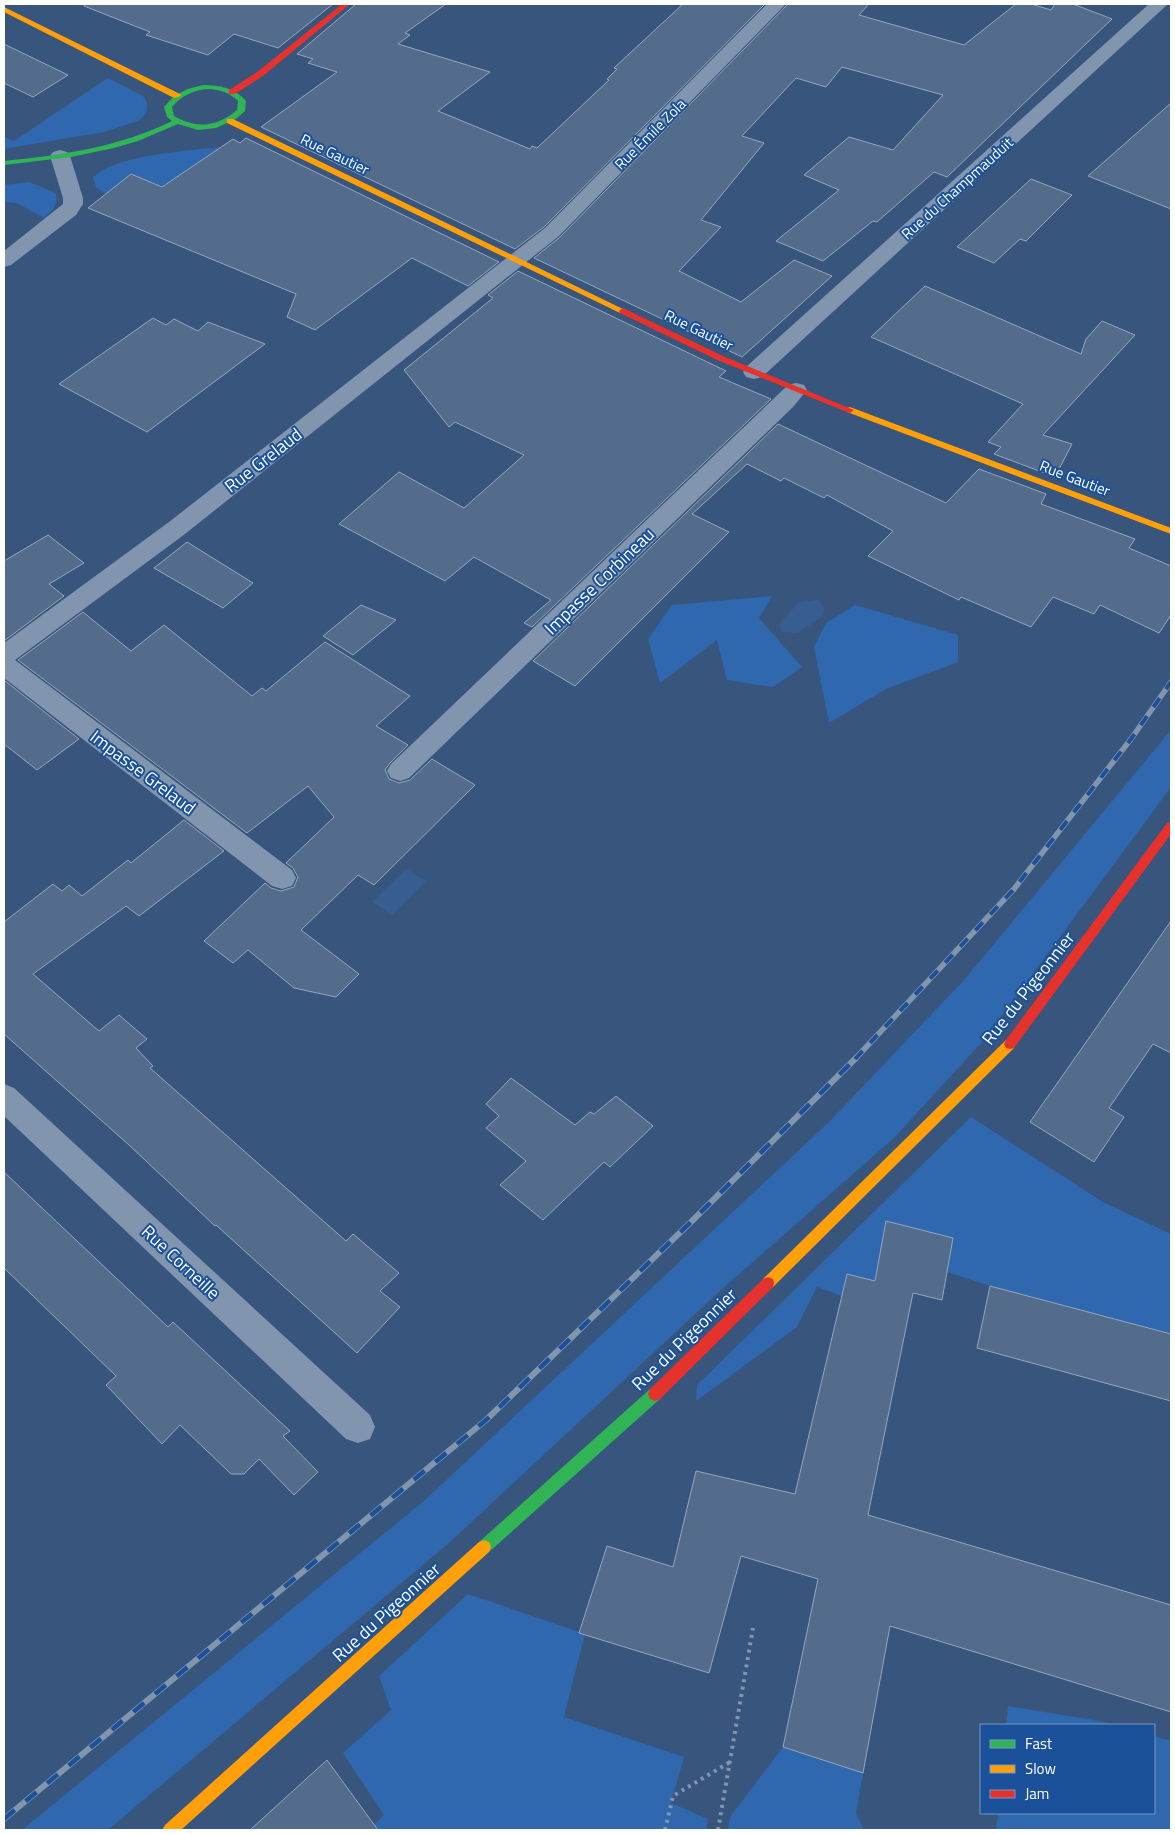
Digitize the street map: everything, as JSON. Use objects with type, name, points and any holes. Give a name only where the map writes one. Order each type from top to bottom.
[{"type":"street","points":[[232,92],[260,74],[346,4]]},
{"type":"street","name":"Rue Émile Zola","points":[[519,260],[552,232],[777,4]]},
{"type":"street","name":"Rue du Champmauduit","points":[[754,372],[1159,4]]},
{"type":"street","points":[[4,9],[177,96]]},
{"type":"street","points":[[215,87],[232,92],[238,96],[243,106],[237,116],[230,121],[202,128],[183,125],[171,117],[168,107],[177,96],[185,92],[215,87]]},
{"type":"street","name":"Rue Gautier","points":[[230,121],[754,372],[796,390],[1171,531]]},
{"type":"street","points":[[4,163],[118,146],[145,138],[176,122]]},
{"type":"street","points":[[4,261],[69,211],[73,204],[73,198],[60,156]]},
{"type":"street","name":"Rue Grelaud","points":[[4,656],[177,528],[519,260]]},
{"type":"street","name":"Impasse Corbineau","points":[[400,770],[796,390]]},
{"type":"street","name":"Impasse Grelaud","points":[[4,665],[282,878]]},
{"type":"street","name":"Rue du Pigeonnier","points":[[170,1830],[660,1389],[1014,1040],[1171,826]]},
{"type":"street","name":"Rue Corneille","points":[[4,1097],[358,1427]]},
{"type":"path","points":[[718,1830],[753,1628]]},
{"type":"path","points":[[665,1830],[673,1796],[730,1762]]},
{"type":"shaded area","points":[[108,78],[143,96],[147,102],[147,110],[138,121],[104,132],[4,149],[4,137],[14,141]]},
{"type":"shaded area","points":[[222,147],[162,187],[106,194],[96,187],[93,178],[103,170],[134,159],[173,152]]},
{"type":"shaded area","points":[[29,182],[56,193],[54,207],[44,218],[17,203],[4,202],[4,185]]},
{"type":"shaded area","points":[[772,596],[759,618],[802,667],[773,687],[727,680],[717,640],[660,683],[648,639],[672,605]]},
{"type":"shaded area","points":[[818,600],[824,608],[823,616],[797,633],[782,632],[779,624],[799,602]]},
{"type":"shaded area","points":[[855,605],[958,635],[958,662],[886,689],[829,723],[814,647],[826,623]]},
{"type":"shaded area","points":[[1171,730],[1171,787],[983,1041],[894,1138],[722,1289],[449,1543],[108,1830],[22,1830],[425,1500],[829,1122],[965,979]]},
{"type":"shaded area","points":[[406,869],[426,881],[392,915],[372,902]]},
{"type":"shaded area","points":[[971,1117],[1103,1202],[1171,1234],[1171,1334],[990,1286],[947,1272],[953,1238],[886,1221],[875,1281],[842,1296],[817,1287],[797,1327],[696,1401],[697,1385]]},
{"type":"shaded area","points":[[468,1594],[585,1634],[564,1717],[684,1757],[671,1803],[708,1819],[706,1830],[369,1830],[384,1815],[343,1753],[391,1710],[379,1676]]},
{"type":"shaded area","points":[[1008,1706],[1111,1724],[1006,1724]]},
{"type":"shaded area","points":[[1155,1736],[1171,1741],[1171,1830],[996,1830],[998,1814],[1155,1814]]},
{"type":"shaded area","points":[[783,1747],[863,1773],[856,1813],[864,1830],[728,1830],[730,1817]]},
{"type":"building","points":[[85,4],[333,4],[278,48],[234,34],[208,55],[146,35],[150,32],[84,6]]},
{"type":"building","points":[[356,4],[446,4],[405,33],[410,35],[398,44],[490,72],[438,111],[530,149],[532,146],[537,148],[609,80],[607,79],[617,69],[614,68],[683,4],[765,4],[544,227],[515,249],[261,127],[337,72],[308,63],[313,59],[297,54]]},
{"type":"building","points":[[788,4],[869,4],[859,15],[964,45],[1016,4],[1031,4],[1051,10],[1055,4],[1073,4],[1112,19],[947,177],[934,172],[877,222],[873,221],[823,261],[776,241],[839,190],[804,175],[849,137],[893,150],[943,95],[842,67],[826,87],[796,78],[742,136],[764,143],[701,220],[721,227],[679,271],[741,302],[794,260],[832,276],[742,357],[534,258],[560,237]]},
{"type":"building","points":[[4,44],[68,75],[33,97],[4,83]]},
{"type":"building","points":[[1171,103],[1171,209],[1088,176]]},
{"type":"building","points":[[246,138],[499,262],[468,286],[412,258],[315,330],[287,317],[296,294],[88,208],[131,174],[162,187],[233,139],[240,143]]},
{"type":"building","points":[[1031,179],[1072,195],[1026,241],[1020,239],[994,263],[957,247]]},
{"type":"building","points":[[518,271],[726,371],[719,377],[771,399],[532,627],[524,623],[551,600],[474,557],[445,581],[339,524],[399,472],[464,508],[524,455],[455,422],[449,427],[404,370],[493,298],[488,295]]},
{"type":"building","points":[[925,286],[1081,354],[1086,339],[1102,321],[1135,335],[1043,435],[1072,444],[1055,477],[994,454],[1001,447],[988,442],[1023,404],[871,337]]},
{"type":"building","points":[[153,318],[166,325],[174,319],[198,331],[208,322],[265,344],[147,432],[59,384]]},
{"type":"building","points":[[778,424],[946,503],[979,469],[1046,494],[1041,504],[1135,539],[1129,548],[1171,566],[1171,615],[1159,633],[1100,605],[1094,614],[1053,597],[1031,627],[961,597],[959,600],[868,556],[893,531],[827,495],[824,498],[784,478],[781,481],[747,464],[692,514],[729,532],[575,686],[533,661]]},
{"type":"building","points":[[48,535],[84,563],[49,584],[64,596],[4,641],[4,561]]},
{"type":"building","points":[[187,542],[253,583],[223,608],[154,568]]},
{"type":"building","points":[[361,605],[396,620],[353,655],[323,636]]},
{"type":"building","points":[[83,612],[131,651],[164,625],[252,696],[262,688],[266,691],[325,642],[410,696],[376,726],[408,745],[385,770],[389,779],[399,783],[410,780],[432,759],[475,785],[374,885],[358,875],[301,930],[359,974],[336,997],[294,988],[248,950],[233,963],[204,941],[265,883],[271,888],[281,891],[294,887],[298,877],[293,868],[286,863],[334,817],[308,786],[247,833],[18,660]]},
{"type":"building","points":[[4,680],[79,739],[37,770],[4,744]]},
{"type":"building","points":[[184,820],[224,851],[139,916],[126,906],[33,974],[99,1031],[119,1015],[147,1039],[136,1048],[153,1066],[150,1068],[346,1241],[353,1234],[399,1273],[380,1291],[400,1307],[357,1353],[4,1034],[4,922],[53,884],[62,891],[69,885],[82,896],[128,860],[131,863]]},
{"type":"building","points":[[1171,921],[1171,1053],[1153,1044],[1109,1108],[1124,1117],[1094,1162],[1030,1122]]},
{"type":"building","points":[[511,1078],[575,1125],[590,1112],[594,1114],[616,1096],[653,1126],[610,1167],[604,1162],[543,1220],[500,1185],[526,1161],[486,1128],[499,1116],[486,1104]]},
{"type":"building","points":[[4,1172],[168,1327],[173,1322],[290,1431],[283,1436],[318,1472],[294,1495],[259,1459],[244,1474],[231,1474],[180,1425],[162,1444],[106,1385],[116,1376],[4,1268]]},
{"type":"building","points":[[886,1221],[953,1238],[942,1300],[913,1293],[868,1515],[1171,1605],[1171,1712],[890,1626],[863,1773],[783,1747],[818,1579],[741,1556],[709,1673],[579,1633],[607,1546],[673,1567],[696,1471],[795,1494],[847,1274],[875,1281]]},
{"type":"building","points":[[990,1286],[1171,1334],[1171,1401],[977,1348]]},
{"type":"building","points":[[327,1760],[378,1830],[250,1830]]},
{"type":"railway","points":[[855,1059],[1014,889],[1131,739],[1171,682]]},
{"type":"railway","points":[[4,1819],[486,1420],[693,1220],[855,1059]]},
{"type":"traffic: fast","points":[[204,87],[230,91],[242,101],[241,111],[225,123],[207,128],[189,126],[171,117],[168,107],[175,99],[188,91],[204,87]]},
{"type":"traffic: fast","points":[[4,163],[71,155],[114,146],[156,132],[176,122]]},
{"type":"traffic: fast","points":[[484,1547],[655,1394]]},
{"type":"traffic: slow","points":[[4,9],[177,96]]},
{"type":"traffic: slow","points":[[230,121],[623,311]]},
{"type":"traffic: slow","points":[[850,410],[1171,531]]},
{"type":"traffic: slow","points":[[768,1283],[1010,1044]]},
{"type":"traffic: slow","points":[[170,1830],[484,1547]]},
{"type":"traffic: jam","points":[[232,92],[260,74],[346,4]]},
{"type":"traffic: jam","points":[[623,311],[720,358],[850,410]]},
{"type":"traffic: jam","points":[[1010,1044],[1171,826]]},
{"type":"traffic: jam","points":[[655,1394],[768,1283]]}]
